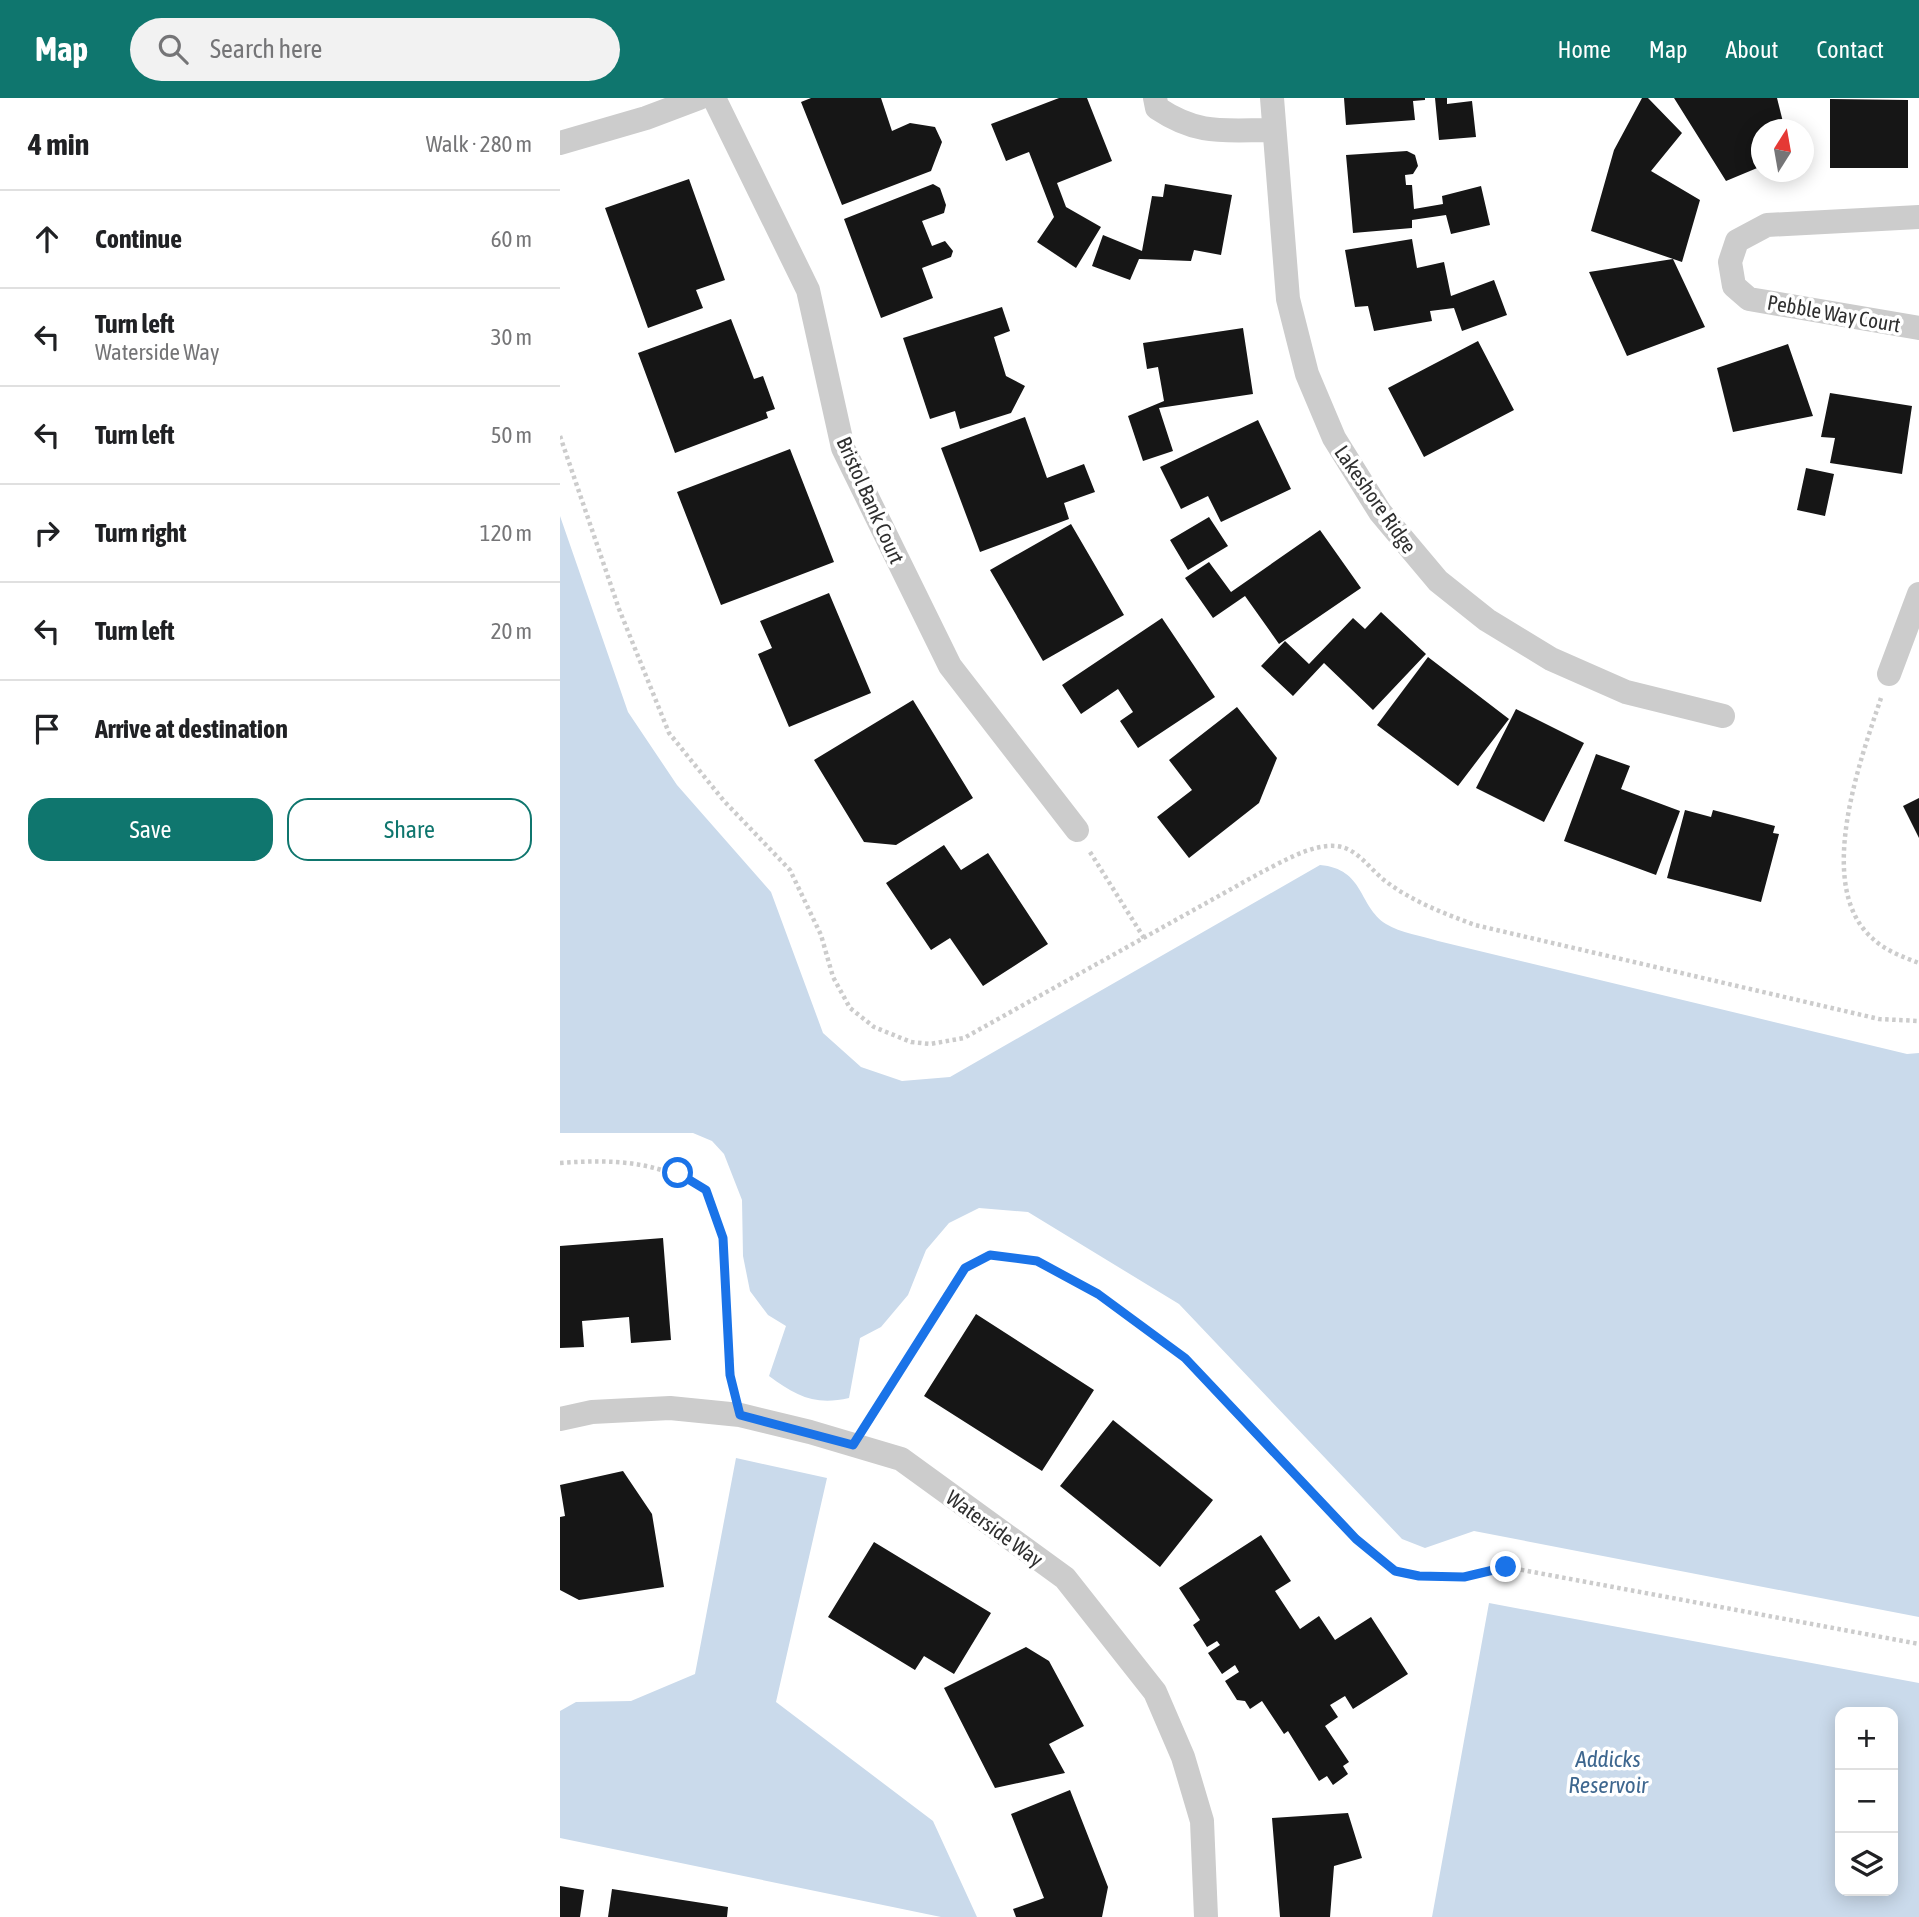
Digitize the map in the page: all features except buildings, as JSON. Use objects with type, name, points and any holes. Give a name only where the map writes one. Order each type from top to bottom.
[{"type":"street","points":[[560,143],[646,118],[699,98]]},
{"type":"street","name":"Bristol Bank Court","points":[[714,98],[808,290],[843,448],[950,666],[1077,831]]},
{"type":"street","points":[[1155,98],[1157,108],[1180,123],[1201,130],[1273,130]]},
{"type":"street","name":"Lakeshore Ridge","points":[[1272,98],[1288,299],[1307,374],[1334,438],[1380,512],[1438,581],[1487,620],[1551,659],[1626,692],[1723,716]]},
{"type":"street","name":"Pebble Way Court","points":[[1919,217],[1767,225],[1737,241],[1730,262],[1734,286],[1749,299],[1919,328]]},
{"type":"street","points":[[1889,674],[1919,594]]},
{"type":"street","name":"Waterside Way","points":[[560,1419],[592,1412],[670,1408],[740,1415],[901,1459],[1065,1578],[1156,1692],[1183,1757],[1202,1821],[1206,1917]]},
{"type":"path","points":[[560,436],[619,609],[669,733],[724,801],[790,870],[821,935],[833,977],[850,1008],[874,1027],[911,1042],[930,1044],[964,1038],[1296,855],[1336,846],[1357,854],[1385,880],[1427,907],[1475,925],[1879,1019],[1919,1021]]},
{"type":"path","points":[[1889,674],[1864,749],[1852,802],[1843,855],[1844,883],[1853,914],[1872,938],[1919,963]]},
{"type":"path","points":[[1077,831],[1144,938]]},
{"type":"path","points":[[560,1163],[642,1163],[678,1173],[706,1190],[723,1238],[730,1375],[740,1415]]},
{"type":"path","points":[[853,1445],[965,1268],[990,1255],[1037,1261],[1098,1294],[1185,1358],[1356,1539],[1395,1571],[1419,1576],[1464,1577],[1506,1567],[1919,1644]]},
{"type":"water","points":[[560,516],[628,712],[677,785],[771,892],[823,1033],[861,1067],[902,1081],[950,1077],[1320,865],[1345,873],[1377,916],[1386,924],[1405,932],[1907,1054],[1919,1053],[1919,1617],[1474,1531],[1425,1548],[1402,1539],[1179,1304],[1028,1212],[979,1208],[949,1223],[926,1250],[908,1295],[881,1327],[860,1338],[849,1398],[826,1401],[806,1398],[769,1376],[786,1326],[768,1315],[750,1291],[743,1256],[742,1200],[724,1154],[712,1141],[693,1133],[560,1133]]},
{"type":"water","points":[[736,1458],[827,1478],[776,1702],[933,1821],[977,1917],[941,1917],[560,1838],[560,1711],[576,1702],[631,1701],[695,1674]]},
{"type":"water","name":"Addicks Reservoir","points":[[1489,1603],[1919,1683],[1919,1917],[1432,1917]]},
{"type":"route","points":[[678,1173],[706,1190],[723,1238],[730,1375],[740,1415],[853,1445],[890,1390],[944,1297],[965,1268],[990,1255],[1037,1261],[1098,1294],[1185,1358],[1307,1484],[1356,1539],[1395,1571],[1419,1576],[1464,1577],[1506,1567]]}]
